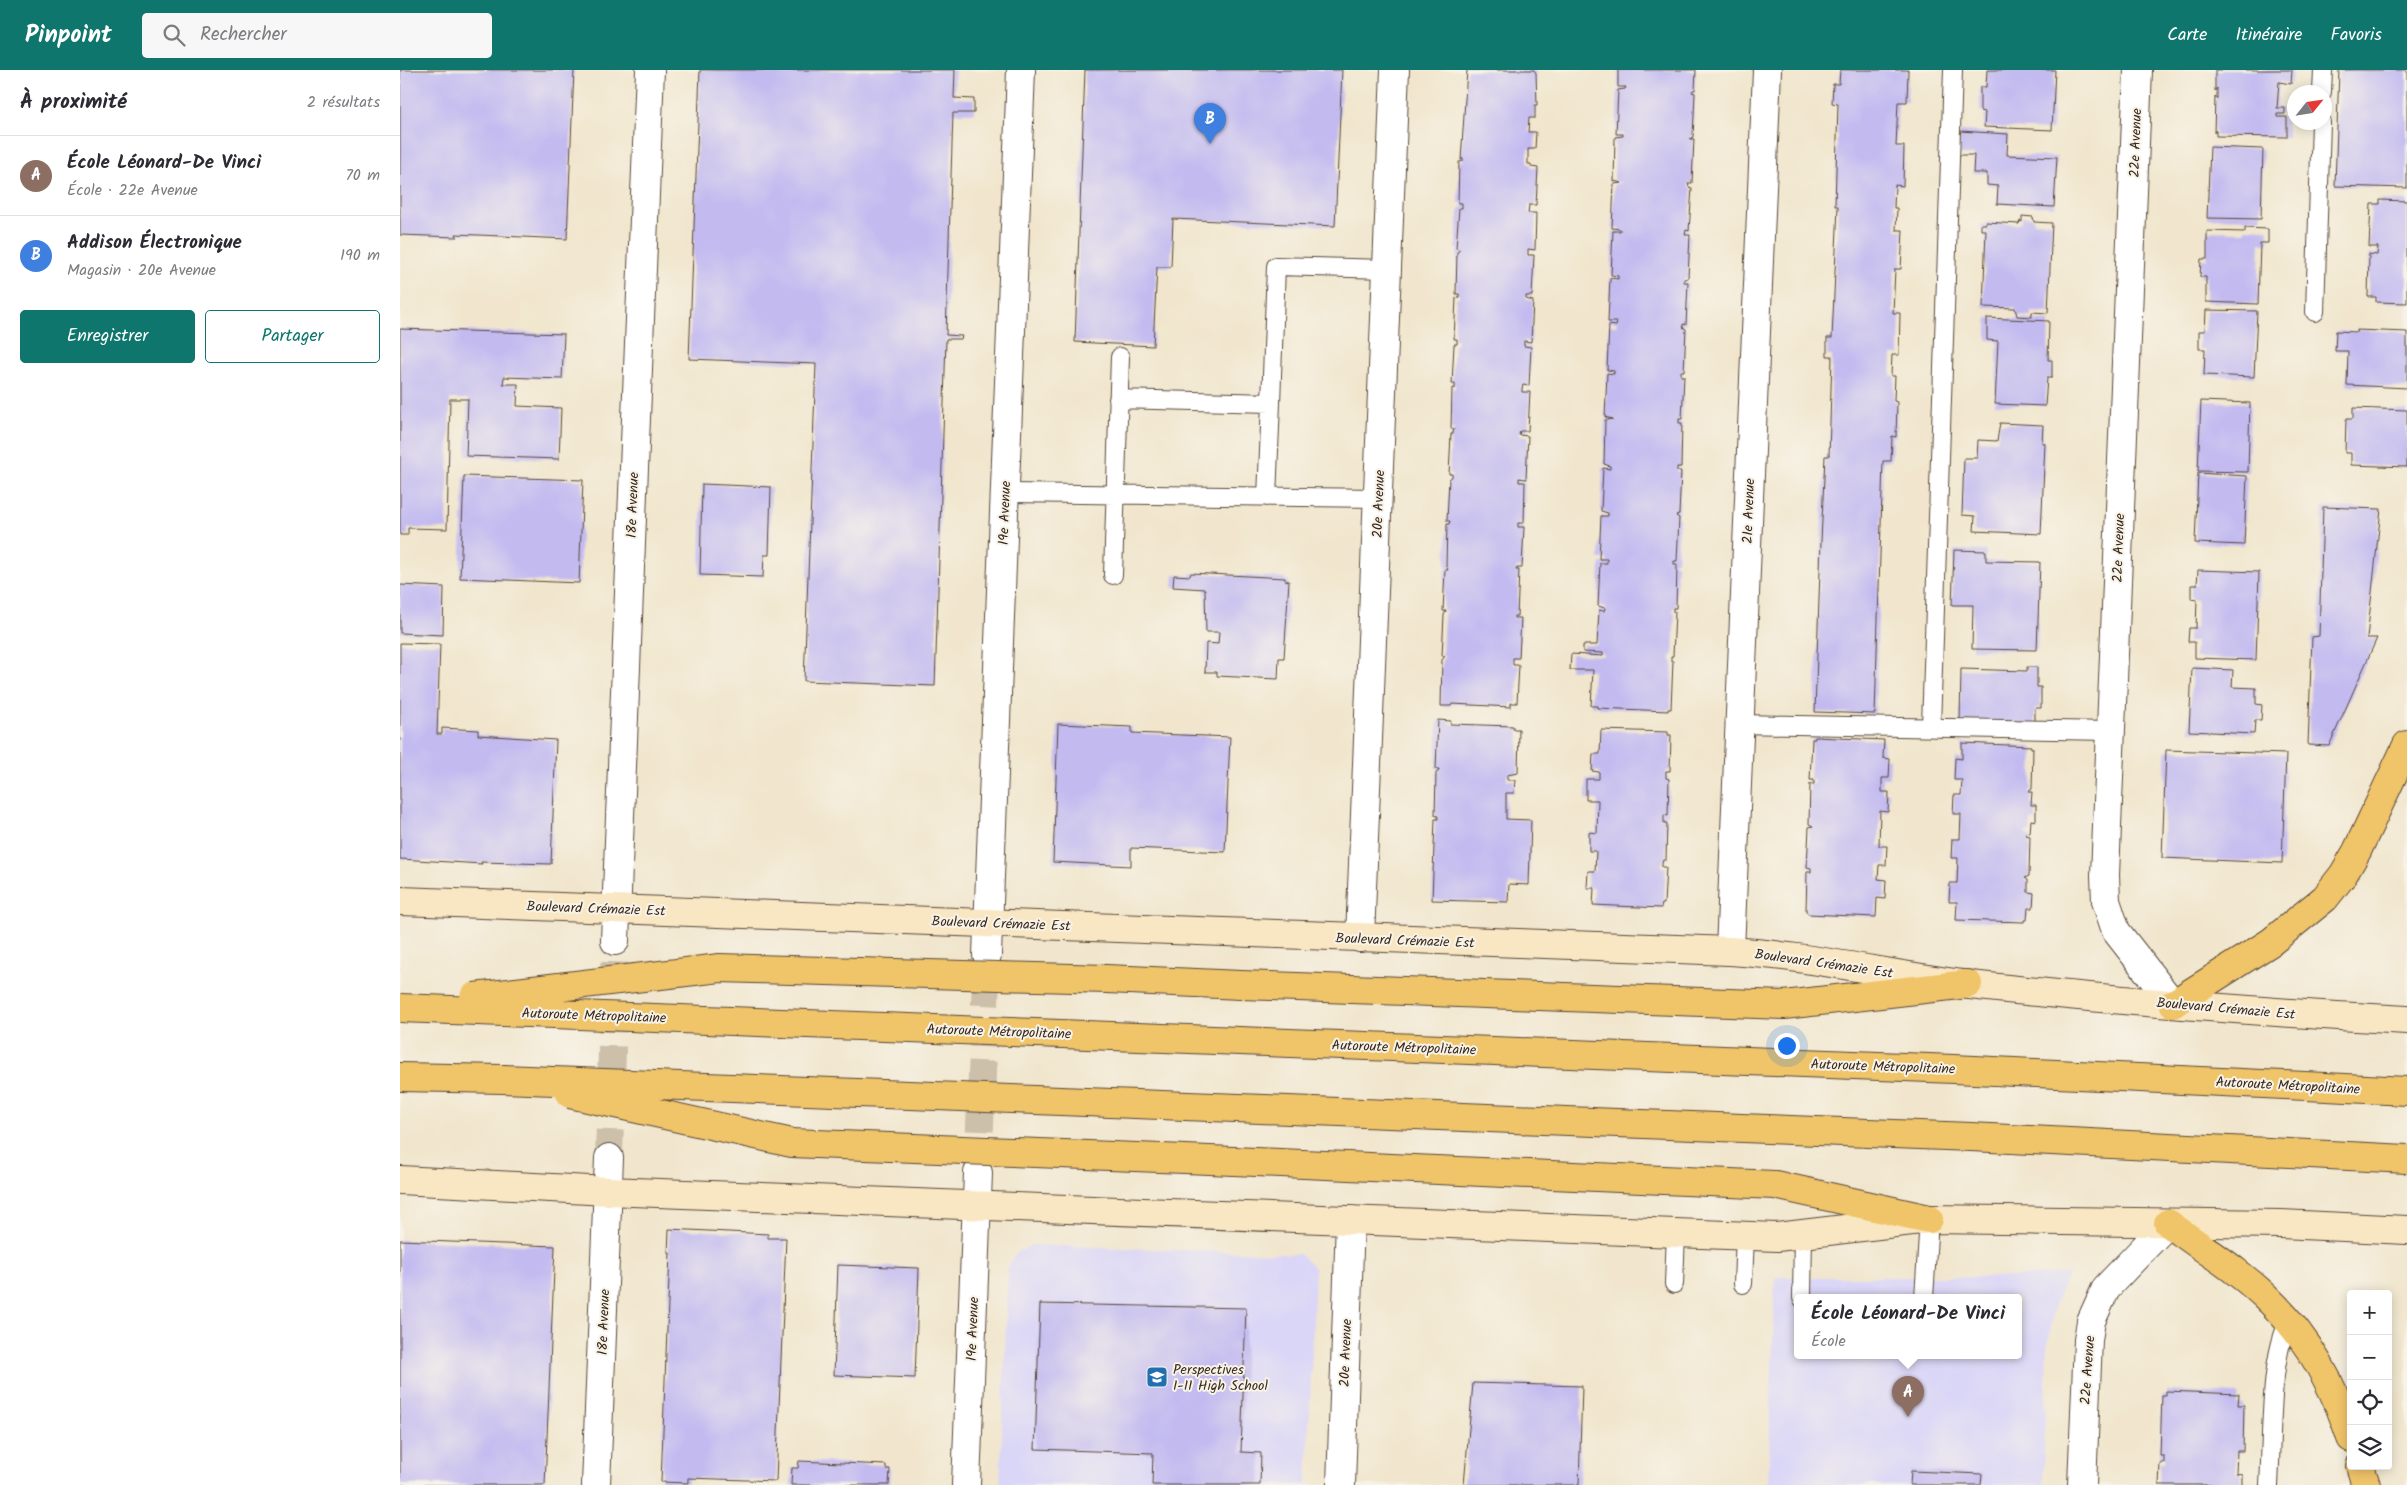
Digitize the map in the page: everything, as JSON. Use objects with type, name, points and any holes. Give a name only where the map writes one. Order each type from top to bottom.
[{"type":"main road","points":[[2173,1004],[2270,942],[2325,898],[2343,875],[2357,851],[2407,745]]},
{"type":"main road","name":"Boulevard Crémazie Est","points":[[400,901],[988,922],[1781,954],[1968,984],[2173,1004],[2407,1020]]},
{"type":"main road","points":[[400,1006],[720,968],[1107,978],[1241,985],[1784,1005],[1968,984]]},
{"type":"main road","name":"Autoroute Métropolitaine","points":[[400,1006],[1934,1068],[2407,1091]]},
{"type":"main road","points":[[400,1077],[503,1079],[1941,1136],[2407,1159]]},
{"type":"main road","points":[[503,1079],[792,1143],[1775,1185],[1929,1219]]},
{"type":"main road","points":[[400,1180],[608,1191],[1778,1237],[1929,1219],[2281,1224],[2407,1230]]},
{"type":"main road","points":[[2168,1223],[2262,1293],[2289,1321],[2320,1367],[2335,1395],[2347,1427]]},
{"type":"main road","points":[[2361,1470],[2366,1485]]},
{"type":"street","name":"18e Avenue","points":[[615,941],[650,70]]},
{"type":"street","name":"19e Avenue","points":[[987,955],[1021,70]]},
{"type":"street","name":"20e Avenue","points":[[1360,938],[1395,70]]},
{"type":"street","name":"21e Avenue","points":[[1730,951],[1767,70]]},
{"type":"street","name":"22e Avenue","points":[[2138,70],[2105,875],[2106,901],[2119,935],[2173,1004]]},
{"type":"street","name":"18e Avenue","points":[[596,1485],[609,1158]]},
{"type":"street","name":"19e Avenue","points":[[966,1485],[978,1173]]},
{"type":"street","name":"20e Avenue","points":[[1341,1485],[1350,1220]]},
{"type":"street","name":"22e Avenue","points":[[2082,1485],[2087,1349],[2091,1321],[2106,1288],[2168,1223]]},
{"type":"lane","points":[[1931,727],[1953,70]]},
{"type":"lane","points":[[2322,85],[2323,70]]},
{"type":"lane","points":[[2315,312],[2321,130]]},
{"type":"lane","points":[[1267,497],[1276,266],[1387,269]]},
{"type":"lane","points":[[1112,575],[1120,357]]},
{"type":"lane","points":[[1118,399],[1271,403]]},
{"type":"lane","points":[[1004,492],[1378,498]]},
{"type":"lane","points":[[1739,724],[2111,731]]},
{"type":"lane","points":[[1924,1294],[1929,1219]]},
{"type":"lane","points":[[1674,1284],[1676,1233]]},
{"type":"lane","points":[[1802,1294],[1803,1234]]},
{"type":"lane","points":[[1743,1284],[1745,1235]]},
{"type":"lane","points":[[2269,1485],[2276,1370],[2282,1334],[2289,1321]]},
{"type":"shaded area","name":"Perspectives I-II High School","points":[[1031,1245],[1300,1254],[1315,1269],[1307,1485],[1000,1485],[1008,1267],[1016,1253]]},
{"type":"shaded area","points":[[2069,1273],[2055,1304],[2047,1349],[2043,1485],[1768,1485],[1775,1277],[2010,1277]]},
{"type":"building","points":[[400,70],[574,70],[567,239],[456,234],[457,237],[400,235]]},
{"type":"building","points":[[700,70],[955,70],[954,98],[974,99],[974,113],[953,113],[946,335],[962,336],[961,339],[946,339],[935,686],[804,681],[816,364],[689,359]]},
{"type":"building","points":[[1085,70],[1342,70],[1335,226],[1173,219],[1171,267],[1157,267],[1153,346],[1075,342]]},
{"type":"building","points":[[1467,70],[1534,70],[1536,73],[1537,105],[1535,105],[1535,118],[1529,118],[1528,132],[1536,132],[1535,149],[1528,149],[1528,164],[1531,164],[1531,167],[1538,168],[1536,205],[1529,205],[1528,213],[1536,213],[1535,250],[1528,249],[1528,255],[1534,255],[1532,296],[1526,296],[1526,299],[1533,301],[1531,342],[1524,341],[1524,346],[1531,347],[1529,386],[1523,385],[1522,389],[1522,392],[1530,392],[1528,431],[1520,431],[1519,435],[1528,436],[1526,479],[1519,478],[1519,482],[1525,482],[1524,523],[1518,523],[1518,527],[1524,527],[1522,568],[1517,568],[1516,570],[1519,570],[1517,616],[1514,616],[1514,618],[1521,618],[1519,658],[1513,658],[1513,665],[1519,665],[1517,703],[1511,703],[1511,707],[1452,704],[1451,706],[1441,706],[1442,660],[1445,656],[1442,656],[1444,615],[1446,611],[1443,611],[1445,570],[1448,570],[1446,566],[1447,524],[1450,521],[1447,521],[1449,479],[1452,477],[1452,474],[1449,474],[1451,434],[1454,429],[1451,429],[1452,388],[1455,389],[1455,384],[1452,384],[1454,344],[1457,344],[1457,339],[1454,339],[1456,298],[1459,297],[1459,294],[1456,294],[1457,252],[1460,250],[1456,248],[1459,208],[1462,208],[1462,203],[1458,203],[1459,162],[1463,161],[1463,158],[1461,160]]},
{"type":"building","points":[[1618,70],[1696,70],[1695,90],[1692,92],[1695,93],[1693,137],[1690,139],[1694,139],[1692,183],[1688,183],[1689,187],[1692,188],[1689,231],[1686,230],[1685,235],[1690,235],[1688,278],[1684,279],[1684,282],[1688,282],[1686,325],[1683,324],[1683,327],[1686,329],[1684,371],[1681,371],[1681,376],[1684,376],[1682,419],[1679,419],[1679,423],[1682,423],[1681,467],[1677,467],[1677,471],[1681,471],[1679,514],[1676,516],[1679,518],[1677,561],[1674,561],[1674,564],[1677,564],[1676,608],[1673,608],[1673,612],[1675,612],[1673,656],[1671,656],[1671,661],[1673,661],[1671,709],[1668,709],[1668,711],[1598,708],[1598,706],[1591,706],[1593,670],[1570,670],[1571,654],[1603,656],[1603,653],[1583,652],[1583,645],[1597,645],[1599,610],[1604,611],[1605,608],[1598,606],[1600,563],[1607,563],[1607,559],[1599,559],[1601,516],[1608,516],[1608,513],[1601,511],[1603,468],[1610,469],[1610,466],[1604,464],[1605,420],[1613,419],[1605,417],[1607,373],[1614,374],[1614,371],[1607,370],[1609,325],[1616,326],[1617,322],[1608,322],[1610,278],[1618,279],[1618,276],[1611,275],[1613,231],[1620,231],[1620,229],[1612,228],[1614,184],[1622,183],[1614,181],[1615,137],[1623,136],[1623,134],[1616,134],[1618,90],[1625,89],[1626,87],[1618,87]]},
{"type":"building","points":[[1840,70],[1908,70],[1907,102],[1898,102],[1896,146],[1904,146],[1903,186],[1895,185],[1894,208],[1897,208],[1896,230],[1903,230],[1901,269],[1895,269],[1893,313],[1900,313],[1899,355],[1892,355],[1891,376],[1895,376],[1894,401],[1897,402],[1896,437],[1892,436],[1891,461],[1883,461],[1875,714],[1815,712],[1825,456],[1829,456],[1832,356],[1827,356],[1827,338],[1832,338],[1838,206],[1835,206],[1838,104],[1832,103],[1833,84],[1839,84]]},
{"type":"building","points":[[1987,70],[2055,70],[2052,130],[1984,127],[1985,112],[1980,111],[1980,87],[1986,87]]},
{"type":"building","points":[[2215,70],[2292,70],[2291,84],[2279,82],[2277,108],[2285,108],[2285,114],[2277,114],[2277,117],[2287,117],[2287,137],[2216,136],[2216,130],[2214,133],[2217,88],[2215,91]]},
{"type":"building","points":[[2339,70],[2407,70],[2407,188],[2335,186]]},
{"type":"building","points":[[1960,131],[2008,134],[2007,155],[2057,157],[2054,207],[1997,204],[1998,186],[1987,185],[1987,173],[1973,173],[1974,155],[1959,155]]},
{"type":"building","points":[[2210,147],[2263,149],[2261,219],[2207,218]]},
{"type":"building","points":[[2380,200],[2407,201],[2407,303],[2376,302],[2376,297],[2368,297],[2369,254],[2377,255],[2378,247],[2369,247],[2371,204],[2380,204]]},
{"type":"building","points":[[2022,216],[2033,217],[2034,222],[2052,223],[2048,313],[2032,312],[2032,317],[2017,316],[2015,308],[1983,307],[1986,230],[1981,230],[1981,224],[1986,224],[1986,222],[2019,224],[2020,221],[2022,222]]},
{"type":"building","points":[[2245,228],[2268,229],[2268,243],[2260,243],[2258,304],[2206,302],[2206,277],[2200,277],[2201,259],[2207,259],[2207,231],[2245,232]]},
{"type":"building","points":[[2206,310],[2257,311],[2254,377],[2204,375],[2205,349],[2199,349],[2199,331],[2205,331]]},
{"type":"building","points":[[1987,318],[2049,321],[2048,360],[2052,360],[2052,378],[2047,378],[2045,406],[1995,404],[1998,341],[1987,340]]},
{"type":"building","points":[[400,329],[564,334],[562,379],[504,377],[503,384],[518,384],[517,406],[561,408],[559,459],[466,456],[468,399],[450,399],[447,529],[408,528],[408,535],[400,535]]},
{"type":"building","points":[[2357,330],[2407,332],[2407,388],[2347,385],[2348,351],[2335,351],[2336,331],[2357,332]]},
{"type":"building","points":[[2201,401],[2250,403],[2248,472],[2198,471]]},
{"type":"building","points":[[2353,408],[2407,410],[2407,467],[2351,465],[2351,453],[2345,453],[2346,419],[2353,419]]},
{"type":"building","points":[[2000,423],[2043,425],[2042,443],[2045,443],[2041,534],[1974,531],[1975,516],[1962,515],[1964,458],[1977,458],[1978,440],[1997,441]]},
{"type":"building","points":[[2198,473],[2247,476],[2244,545],[2195,543]]},
{"type":"building","points":[[464,476],[583,480],[579,583],[460,578]]},
{"type":"building","points":[[702,484],[771,487],[769,555],[764,555],[763,577],[700,575]]},
{"type":"building","points":[[2323,507],[2381,509],[2367,638],[2377,638],[2329,746],[2308,745],[2312,637],[2319,636]]},
{"type":"building","points":[[1954,550],[1986,551],[1986,561],[2040,562],[2037,650],[1972,649],[1973,605],[1952,605]]},
{"type":"building","points":[[2198,570],[2259,572],[2256,660],[2195,658],[2195,642],[2188,642],[2189,628],[2196,628],[2197,600],[2191,599],[2191,585],[2197,585]]},
{"type":"building","points":[[1191,573],[1285,578],[1285,580],[1289,581],[1284,658],[1279,658],[1278,679],[1217,676],[1217,672],[1205,672],[1206,643],[1218,644],[1219,632],[1206,632],[1205,589],[1173,587],[1174,575],[1190,576]]},
{"type":"building","points":[[400,585],[444,587],[443,635],[400,633]]},
{"type":"building","points":[[400,643],[440,644],[437,734],[442,734],[442,728],[478,730],[478,735],[556,740],[551,864],[481,862],[482,864],[400,859]]},
{"type":"building","points":[[2027,667],[2037,667],[2037,687],[2041,687],[2041,708],[2035,708],[2035,728],[1960,722],[1961,669],[2027,671]]},
{"type":"building","points":[[2192,668],[2233,670],[2232,687],[2256,688],[2256,704],[2262,705],[2261,720],[2255,720],[2254,734],[2189,731]]},
{"type":"building","points":[[1438,720],[1451,721],[1450,724],[1513,726],[1513,729],[1519,729],[1518,773],[1507,775],[1507,780],[1515,780],[1514,793],[1506,793],[1506,819],[1531,820],[1529,885],[1509,884],[1508,902],[1432,900],[1435,819],[1438,819],[1438,816],[1435,815],[1436,773],[1439,771],[1439,769],[1436,769]]},
{"type":"building","points":[[1058,724],[1132,727],[1132,733],[1230,737],[1225,852],[1131,848],[1131,866],[1053,862]]},
{"type":"building","points":[[1601,730],[1668,732],[1668,735],[1671,735],[1670,771],[1666,771],[1666,778],[1669,779],[1668,816],[1664,815],[1664,823],[1667,823],[1666,860],[1663,860],[1662,867],[1666,867],[1664,904],[1662,904],[1661,908],[1593,905],[1594,888],[1587,888],[1588,871],[1595,871],[1596,851],[1589,851],[1589,832],[1597,833],[1598,800],[1586,800],[1586,779],[1599,779],[1599,772],[1592,771],[1593,754],[1600,754]]},
{"type":"building","points":[[1815,737],[1884,740],[1883,758],[1890,759],[1889,778],[1882,778],[1882,792],[1889,792],[1888,812],[1880,811],[1879,846],[1887,846],[1886,865],[1879,865],[1878,879],[1886,880],[1885,899],[1877,898],[1876,917],[1808,914],[1806,911],[1807,872],[1811,872],[1811,868],[1807,867],[1809,827],[1813,826],[1809,824],[1810,784],[1814,784],[1814,780],[1810,780],[1812,739],[1815,739]]},
{"type":"building","points":[[1962,743],[2031,746],[2033,748],[2032,789],[2028,792],[2032,792],[2031,805],[2036,805],[2036,821],[2031,820],[2030,833],[2026,832],[2026,835],[2030,836],[2029,876],[2025,878],[2028,880],[2028,892],[2034,893],[2033,908],[2028,908],[2027,920],[2024,920],[2024,922],[1956,920],[1957,902],[1949,902],[1950,883],[1957,883],[1958,858],[1951,858],[1952,839],[1960,839],[1961,814],[1953,814],[1954,795],[1961,795],[1962,780],[1954,780],[1955,758],[1962,759]]},
{"type":"building","points":[[2166,750],[2286,754],[2282,863],[2162,858]]},
{"type":"building","points":[[669,1229],[768,1234],[768,1238],[786,1238],[776,1481],[688,1478],[688,1483],[661,1482],[670,1253],[668,1253]]},
{"type":"building","points":[[400,1240],[555,1246],[545,1485],[400,1485]]},
{"type":"building","points":[[838,1265],[919,1268],[915,1378],[834,1375]]},
{"type":"building","points":[[1040,1304],[1246,1308],[1241,1452],[1261,1453],[1260,1485],[1152,1485],[1153,1453],[1035,1449]]},
{"type":"building","points":[[1473,1383],[1582,1386],[1579,1485],[1464,1485]]},
{"type":"building","points":[[2166,1391],[2239,1394],[2238,1405],[2244,1405],[2243,1451],[2237,1451],[2236,1473],[2242,1474],[2242,1485],[2159,1485],[2160,1463],[2164,1463],[2164,1456],[2160,1456],[2162,1395],[2166,1395]]},
{"type":"building","points":[[799,1461],[886,1465],[886,1469],[890,1469],[889,1485],[791,1485],[792,1468],[798,1468]]},
{"type":"building","points":[[1911,1471],[1982,1474],[1981,1485],[1910,1485]]},
{"type":"tunnel","points":[[609,1158],[615,941]]},
{"type":"tunnel","points":[[978,1173],[987,955]]},
{"type":"place","name":"Addison Électronique","points":[[1210,144]]},
{"type":"place","name":"Perspectives I-II High School","points":[[1157,1377]]},
{"type":"place","name":"École Léonard-De Vinci","points":[[1908,1417]]}]
